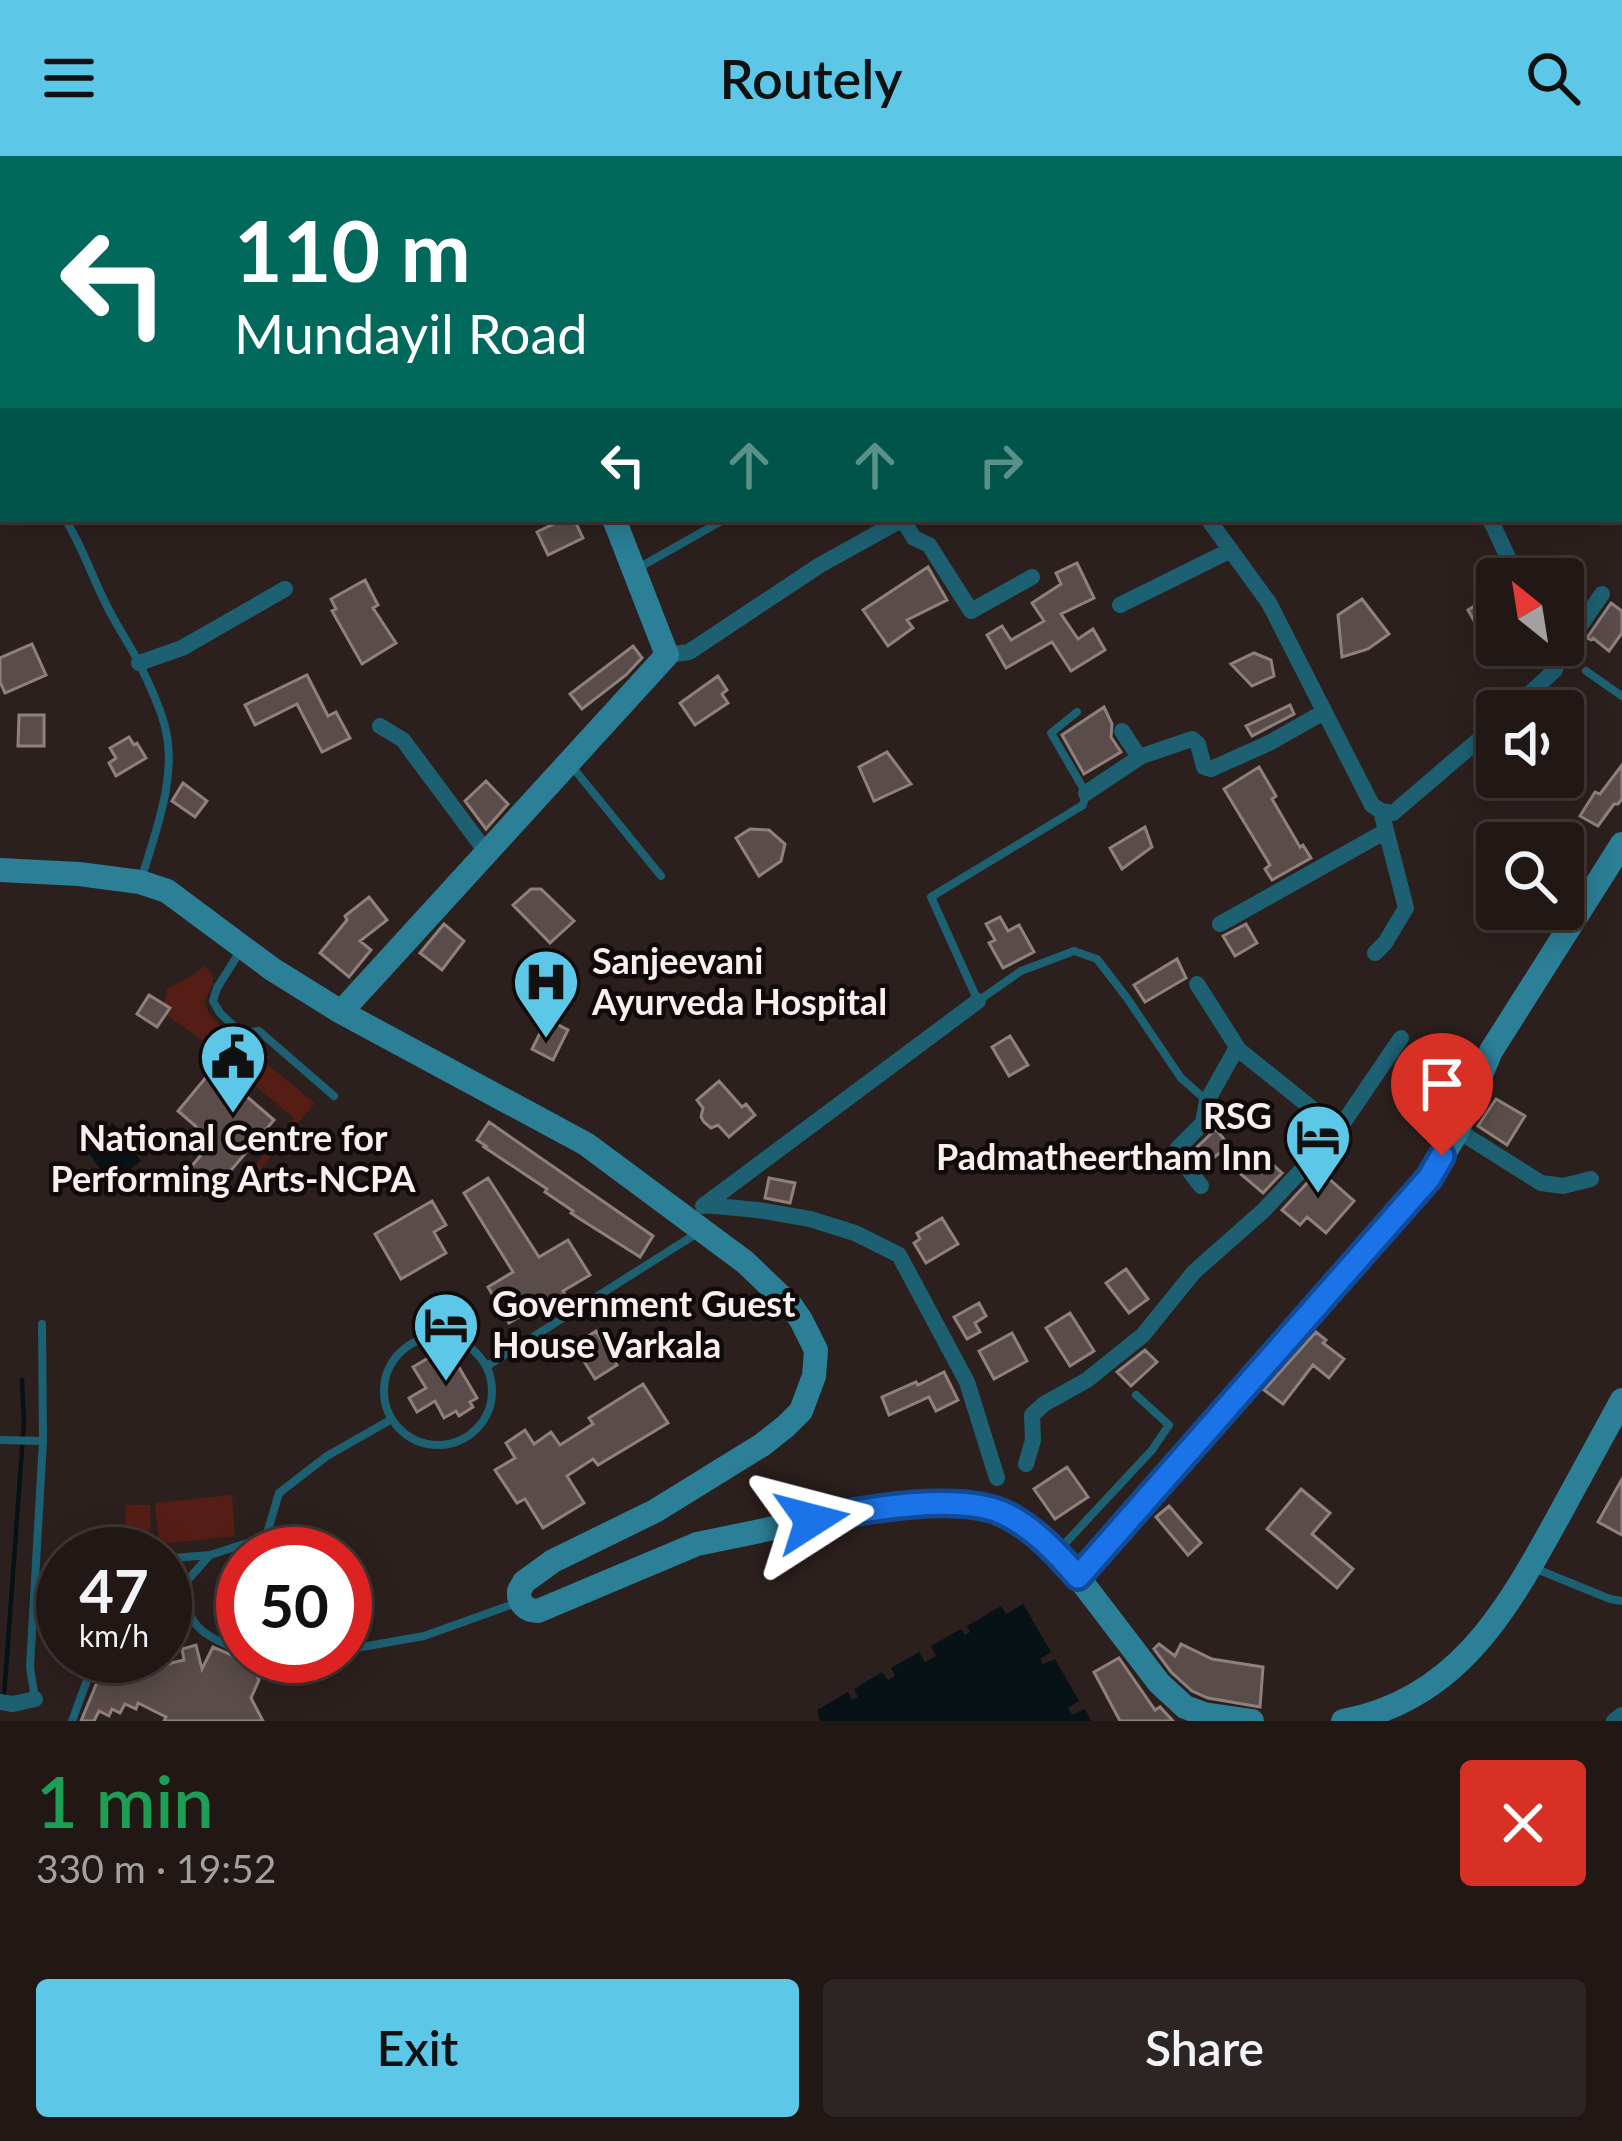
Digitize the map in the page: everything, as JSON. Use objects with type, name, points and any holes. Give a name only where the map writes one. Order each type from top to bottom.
[{"type":"main road","points":[[341,1012],[667,655],[615,522]]},
{"type":"main road","points":[[1078,1577],[1429,1178],[1457,1130],[1492,1051],[1622,844]]},
{"type":"main road","points":[[0,870],[79,874],[140,882],[167,891],[272,969],[341,1012],[586,1144],[700,1218],[792,1306],[816,1350],[814,1376],[801,1411],[762,1445],[655,1511],[553,1561],[524,1582],[520,1596],[528,1609],[538,1611],[697,1544],[736,1534],[847,1513],[957,1503],[1005,1513],[1056,1553],[1146,1667],[1185,1707],[1252,1721]]},
{"type":"main road","points":[[1343,1721],[1408,1700],[1443,1677],[1481,1641],[1518,1591],[1622,1400]]},
{"type":"street","points":[[667,655],[688,652],[820,565],[898,522]]},
{"type":"street","points":[[905,522],[914,538],[929,545],[971,610],[1032,578]]},
{"type":"street","points":[[1210,522],[1269,603],[1372,805],[1394,812],[1476,742]]},
{"type":"street","points":[[1491,522],[1508,558]]},
{"type":"street","points":[[1120,605],[1231,550]]},
{"type":"street","points":[[140,663],[182,648],[285,589]]},
{"type":"street","points":[[1584,615],[1602,594]]},
{"type":"street","points":[[1534,690],[1555,666]]},
{"type":"street","points":[[1086,793],[1140,757],[1189,738],[1198,744],[1204,767],[1211,769],[1324,712]]},
{"type":"street","points":[[380,726],[403,740],[487,853]]},
{"type":"street","points":[[1122,731],[1140,757]]},
{"type":"street","points":[[1376,953],[1406,908],[1381,811]]},
{"type":"street","points":[[1220,924],[1386,830]]},
{"type":"street","points":[[1197,984],[1239,1051],[1336,1132]]},
{"type":"street","points":[[700,1218],[979,1000]]},
{"type":"street","points":[[1026,1464],[1033,1440],[1032,1414],[1088,1381],[1143,1335],[1193,1272],[1264,1210],[1336,1132],[1401,1038]]},
{"type":"street","points":[[1201,1186],[1181,1160],[1178,1148],[1203,1123],[1207,1101],[1232,1053],[1239,1051]]},
{"type":"street","points":[[1457,1130],[1540,1183],[1563,1186],[1592,1179]]},
{"type":"street","points":[[700,1218],[758,1210],[809,1219],[856,1233],[899,1255],[967,1382],[997,1478]]},
{"type":"street","points":[[0,1702],[35,1699]]},
{"type":"street","points":[[1614,1721],[1622,1715]]},
{"type":"lane","points":[[67,522],[140,663],[166,728],[168,755],[158,821],[140,882]]},
{"type":"lane","points":[[634,570],[720,522]]},
{"type":"lane","points":[[1586,671],[1622,696]]},
{"type":"lane","points":[[1077,712],[1051,733],[1086,793],[1083,805],[931,897],[979,1000],[1021,970],[1074,951],[1097,959],[1181,1078],[1207,1101]]},
{"type":"lane","points":[[568,763],[661,876]]},
{"type":"lane","points":[[243,946],[217,988],[213,1001],[220,1013],[241,1033],[259,1031],[334,1096]]},
{"type":"lane","points":[[487,1366],[700,1218]]},
{"type":"lane","points":[[35,1699],[30,1667],[43,1441],[42,1324]]},
{"type":"lane","points":[[442,1336],[476,1351],[487,1366],[492,1400],[476,1429],[462,1439],[429,1445],[412,1439],[392,1419],[383,1395],[385,1376],[406,1346],[442,1336]]},
{"type":"lane","points":[[1056,1553],[1152,1450],[1169,1425],[1136,1395]]},
{"type":"lane","points":[[269,1527],[279,1493],[327,1456],[392,1419]]},
{"type":"lane","points":[[0,1440],[43,1441]]},
{"type":"lane","points":[[192,1556],[216,1553]]},
{"type":"lane","points":[[192,1575],[209,1555]]},
{"type":"lane","points":[[1531,1567],[1622,1601]]},
{"type":"lane","points":[[372,1645],[424,1636],[520,1596]]},
{"type":"lane","points":[[72,1721],[86,1683]]},
{"type":"shaded area","points":[[204,966],[212,973],[213,984],[204,1002],[234,1040],[222,1055],[167,1015],[171,1008],[164,1003],[165,990]]},
{"type":"shaded area","points":[[268,1065],[315,1103],[254,1177],[249,1173],[294,1118],[253,1084]]},
{"type":"shaded area","points":[[113,1123],[141,1161],[110,1183],[83,1145]]},
{"type":"shaded area","points":[[232,1495],[234,1527],[216,1527],[216,1538],[192,1541],[192,1527],[157,1527],[155,1503]]},
{"type":"shaded area","points":[[125,1505],[150,1505],[151,1527],[126,1527]]},
{"type":"shaded area","points":[[1023,1604],[1051,1652],[1040,1659],[1043,1664],[1055,1659],[1079,1701],[1068,1708],[1072,1715],[1085,1709],[1091,1721],[820,1721],[817,1710],[848,1692],[852,1700],[858,1697],[854,1689],[882,1672],[888,1680],[895,1676],[891,1668],[919,1652],[925,1662],[936,1656],[931,1646],[961,1629],[965,1635],[970,1632],[967,1626],[1001,1606],[1006,1614]]},
{"type":"building","points":[[558,522],[575,522],[583,538],[548,555],[537,532]]},
{"type":"building","points":[[1077,563],[1094,598],[1061,614],[1078,639],[1093,629],[1105,650],[1071,671],[1052,642],[1006,668],[987,635],[1002,626],[1011,640],[1044,621],[1032,603],[1061,584],[1056,573]]},
{"type":"building","points":[[928,567],[947,600],[907,620],[913,628],[888,646],[863,610]]},
{"type":"building","points":[[365,580],[378,605],[373,608],[396,643],[362,664],[332,611],[336,609],[331,599]]},
{"type":"building","points":[[1362,599],[1389,634],[1368,649],[1342,657],[1338,615]]},
{"type":"building","points":[[1611,603],[1622,611],[1622,633],[1609,651],[1587,638]]},
{"type":"building","points":[[32,644],[46,675],[5,693],[0,658]]},
{"type":"building","points":[[633,646],[642,658],[582,709],[570,694]]},
{"type":"building","points":[[1254,653],[1271,660],[1274,676],[1252,686],[1231,664]]},
{"type":"building","points":[[307,675],[328,716],[336,712],[350,738],[322,752],[297,704],[255,725],[245,705]]},
{"type":"building","points":[[718,676],[728,703],[695,725],[680,703]]},
{"type":"building","points":[[1290,705],[1294,714],[1252,736],[1246,726]]},
{"type":"building","points":[[1104,707],[1112,724],[1111,737],[1121,752],[1084,774],[1062,735]]},
{"type":"building","points":[[19,715],[44,715],[44,746],[18,746]]},
{"type":"building","points":[[129,737],[146,758],[116,776],[109,763],[116,758],[110,748]]},
{"type":"building","points":[[887,752],[911,784],[874,801],[859,767]]},
{"type":"building","points":[[1622,765],[1618,804],[1598,826],[1580,816],[1595,792],[1600,794]]},
{"type":"building","points":[[1259,767],[1276,796],[1272,799],[1311,858],[1272,880],[1265,869],[1270,865],[1224,789]]},
{"type":"building","points":[[486,781],[508,804],[486,829],[465,801]]},
{"type":"building","points":[[183,783],[207,801],[195,817],[172,801]]},
{"type":"building","points":[[1145,827],[1152,847],[1122,869],[1110,848]]},
{"type":"building","points":[[750,829],[769,830],[785,844],[781,861],[759,876],[736,838]]},
{"type":"building","points":[[531,889],[541,889],[574,921],[550,943],[513,905]]},
{"type":"building","points":[[369,897],[387,920],[360,941],[371,950],[349,977],[320,953],[347,920],[345,916]]},
{"type":"building","points":[[1000,917],[1008,931],[1019,925],[1034,952],[1003,968],[989,943],[995,940],[986,924]]},
{"type":"building","points":[[444,924],[464,941],[442,970],[420,953]]},
{"type":"building","points":[[1246,924],[1257,943],[1235,956],[1223,936]]},
{"type":"building","points":[[1177,959],[1186,978],[1145,1002],[1134,985]]},
{"type":"building","points":[[149,995],[170,1008],[157,1027],[137,1014]]},
{"type":"building","points":[[547,1019],[568,1030],[553,1060],[532,1049]]},
{"type":"building","points":[[1010,1036],[1028,1065],[1009,1076],[992,1047]]},
{"type":"building","name":"National Centre for Performing Arts-NCPA","points":[[237,1040],[247,1041],[266,1057],[238,1089],[274,1120],[215,1189],[190,1168],[213,1141],[178,1111]]},
{"type":"building","points":[[719,1081],[755,1115],[729,1137],[718,1125],[711,1128],[704,1122],[697,1100]]},
{"type":"building","points":[[1496,1099],[1525,1116],[1507,1145],[1478,1126]]},
{"type":"building","points":[[489,1122],[653,1236],[640,1257],[571,1213],[547,1189],[484,1147],[477,1140]]},
{"type":"building","points":[[1216,1129],[1229,1146],[1204,1165],[1193,1151]]},
{"type":"building","points":[[1257,1150],[1282,1173],[1263,1193],[1237,1171]]},
{"type":"building","name":"RSG Padmatheertham Inn","points":[[1319,1170],[1354,1201],[1326,1233],[1307,1217],[1300,1225],[1282,1210]]},
{"type":"building","points":[[488,1178],[539,1257],[568,1240],[590,1275],[563,1291],[569,1300],[545,1314],[539,1305],[509,1323],[488,1287],[513,1272],[464,1193]]},
{"type":"building","points":[[769,1178],[795,1183],[790,1203],[765,1198]]},
{"type":"building","points":[[432,1201],[446,1225],[434,1232],[446,1253],[401,1279],[375,1234]]},
{"type":"building","points":[[942,1218],[958,1244],[926,1263],[914,1243],[920,1239],[917,1233]]},
{"type":"building","points":[[1126,1269],[1148,1299],[1129,1313],[1106,1283]]},
{"type":"building","points":[[979,1303],[986,1316],[975,1323],[980,1332],[967,1339],[954,1317]]},
{"type":"building","points":[[1070,1313],[1094,1351],[1070,1366],[1046,1328]]},
{"type":"building","points":[[596,1331],[617,1365],[595,1379],[574,1345]]},
{"type":"building","points":[[1316,1332],[1344,1359],[1329,1378],[1313,1365],[1283,1404],[1264,1390]]},
{"type":"building","points":[[1012,1333],[1027,1361],[994,1379],[979,1351]]},
{"type":"building","name":"Government Guest House Varkala","points":[[447,1347],[477,1398],[470,1402],[473,1407],[444,1418],[435,1401],[417,1412],[409,1398],[426,1388],[413,1367]]},
{"type":"building","points":[[1145,1350],[1157,1362],[1131,1386],[1117,1372]]},
{"type":"building","points":[[944,1372],[958,1400],[936,1411],[929,1397],[889,1415],[882,1397]]},
{"type":"building","points":[[643,1384],[668,1423],[598,1465],[593,1459],[567,1476],[584,1503],[543,1528],[525,1499],[517,1503],[495,1470],[515,1458],[506,1443],[525,1430],[534,1444],[551,1432],[560,1445],[593,1424],[589,1418]]},
{"type":"building","points":[[1067,1467],[1088,1497],[1055,1519],[1034,1489]]},
{"type":"building","points":[[1622,1479],[1622,1535],[1598,1522]]},
{"type":"building","points":[[1301,1489],[1330,1513],[1312,1534],[1353,1569],[1337,1588],[1267,1529]]},
{"type":"building","points":[[1169,1506],[1201,1543],[1188,1555],[1156,1517]]},
{"type":"building","points":[[1159,1644],[1175,1656],[1181,1644],[1212,1659],[1263,1667],[1260,1707],[1192,1691],[1154,1649]]},
{"type":"building","points":[[196,1645],[202,1669],[216,1648],[216,1683],[258,1683],[251,1698],[263,1721],[164,1721],[166,1717],[138,1703],[136,1709],[125,1704],[120,1713],[112,1709],[109,1716],[99,1711],[94,1721],[81,1721],[97,1683],[192,1683],[192,1646]]},
{"type":"building","points":[[1119,1658],[1155,1710],[1160,1707],[1173,1721],[1120,1721],[1094,1672]]},
{"type":"waterway","points":[[4,1697],[24,1422],[22,1380]]},
{"type":"place","name":"Sanjeevani Ayurveda Hospital","points":[[546,1041]]},
{"type":"place","name":"National Centre for Performing Arts-NCPA","points":[[233,1116]]},
{"type":"place","name":"RSG Padmatheertham Inn","points":[[1318,1196]]},
{"type":"place","name":"Government Guest House Varkala","points":[[446,1384]]},
{"type":"route","points":[[812,1520],[957,1503],[1005,1513],[1051,1548],[1078,1577],[1429,1178],[1442,1156]]}]
